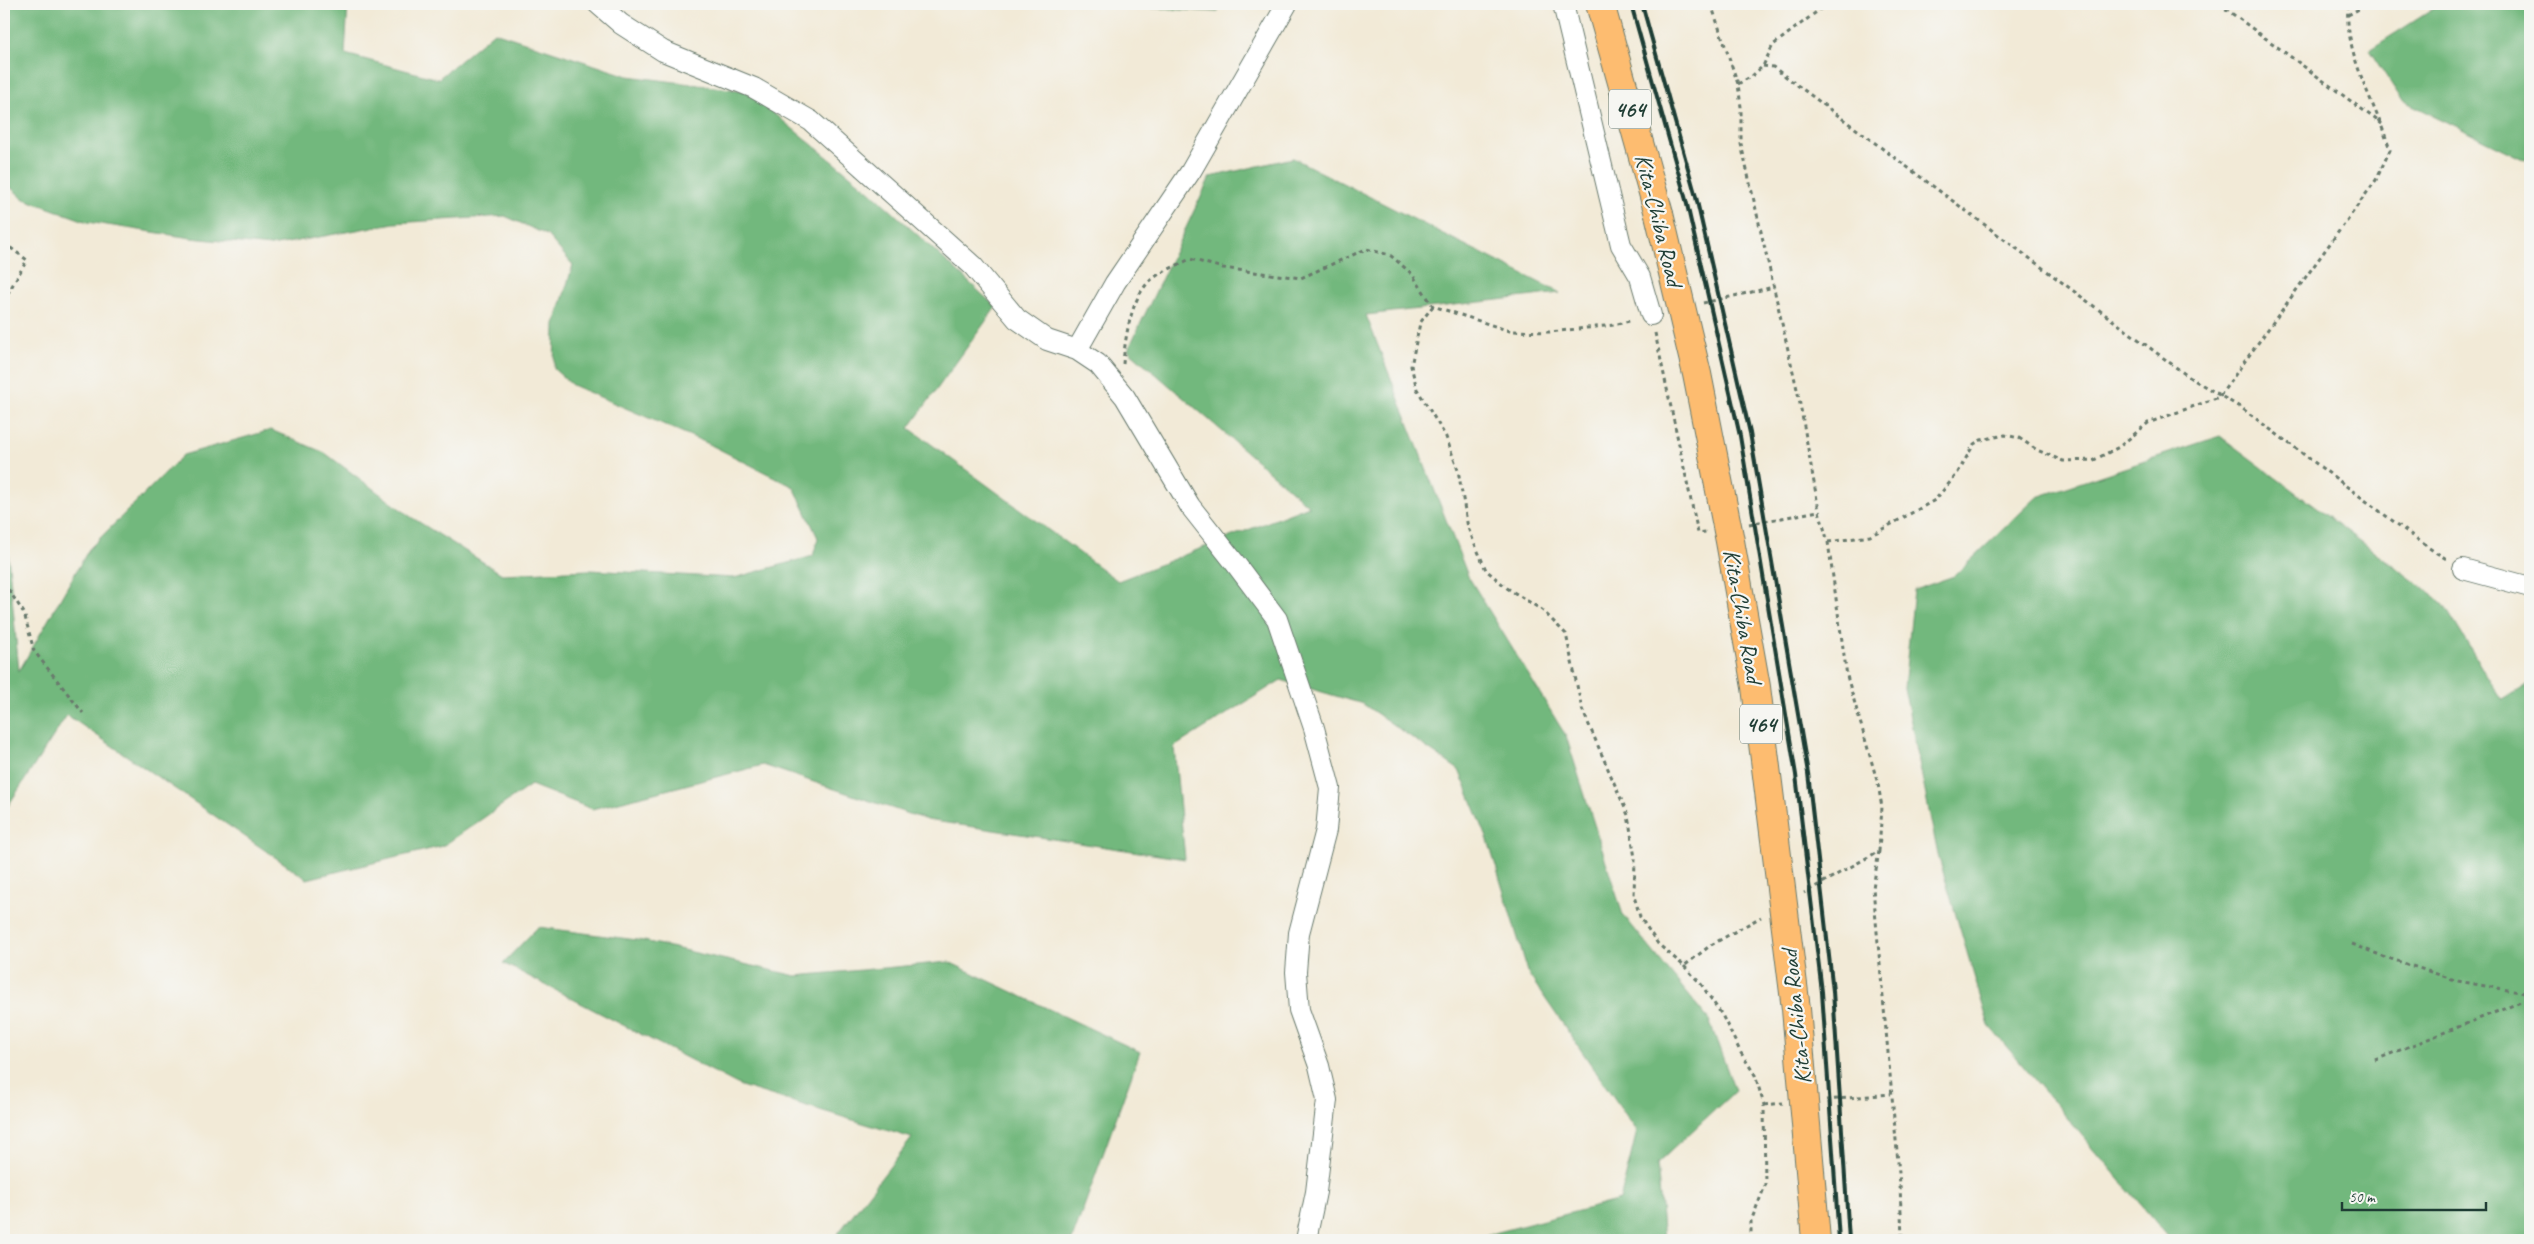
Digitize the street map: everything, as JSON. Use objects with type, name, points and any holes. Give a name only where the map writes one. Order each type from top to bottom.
[{"type":"highway","name":"Kita-Chiba Road","points":[[1600,4],[1659,214],[1699,384],[1756,687],[1796,1009],[1816,1240]]},
{"type":"street","points":[[598,4],[621,24],[663,51],[754,88],[811,121],[973,266],[1017,319],[1047,340],[1077,350],[1098,364],[1125,397],[1190,506],[1277,619],[1314,728],[1330,788],[1326,830],[1298,933],[1296,972],[1299,1010],[1319,1066],[1327,1100],[1316,1192],[1306,1240]]},
{"type":"street","points":[[1077,350],[1115,283],[1191,171],[1287,4]]},
{"type":"street","points":[[1563,4],[1621,245],[1640,277],[1651,315]]},
{"type":"street","points":[[2463,570],[2530,587]]},
{"type":"path","points":[[1711,4],[1738,84],[1741,107],[1741,144],[1799,398],[1820,511],[1828,542],[1847,676],[1880,792],[1882,807],[1879,850],[1873,888],[1900,1184],[1902,1240]]},
{"type":"path","points":[[1738,84],[1752,76],[1763,66],[1773,45],[1826,4]]},
{"type":"path","points":[[2219,4],[2382,124]]},
{"type":"path","points":[[1828,542],[1870,536],[1935,500],[1957,474],[1974,444],[1981,440],[2005,435],[2019,438],[2037,450],[2063,461],[2094,460],[2119,447],[2148,423],[2219,397],[2376,180],[2390,150],[2382,124],[2355,62],[2349,40],[2348,4]]},
{"type":"path","points":[[2347,15],[2368,4]]},
{"type":"path","points":[[1763,66],[1773,67],[2181,371],[2219,397],[2243,409],[2429,548],[2463,570]]},
{"type":"path","points":[[4,244],[27,260],[4,300]]},
{"type":"path","points":[[1125,397],[1123,369],[1130,315],[1153,278],[1190,259],[1223,268],[1301,278],[1366,249],[1390,255],[1412,274],[1433,306],[1510,331],[1550,332],[1614,325],[1651,315]]},
{"type":"path","points":[[1698,304],[1774,287]]},
{"type":"path","points":[[1433,306],[1420,323],[1411,366],[1417,388],[1446,437],[1458,470],[1468,528],[1486,570],[1507,588],[1542,610],[1566,634],[1582,709],[1628,815],[1635,858],[1634,896],[1640,917],[1658,944],[1684,966],[1701,984],[1722,1015],[1741,1053],[1755,1075],[1764,1105],[1765,1186],[1751,1221],[1751,1240]]},
{"type":"path","points":[[4,583],[24,613],[34,651],[83,713]]},
{"type":"path","points":[[1795,898],[1879,850]]},
{"type":"path","points":[[1684,966],[1711,945],[1770,912]]},
{"type":"path","points":[[2352,944],[2458,981],[2530,994]]},
{"type":"path","points":[[2376,1060],[2530,1000]]},
{"type":"green space","points":[[4,4],[348,4],[345,54],[438,79],[494,32],[628,76],[746,91],[872,193],[996,307],[909,428],[1118,581],[1309,506],[1128,350],[1210,177],[1293,158],[1560,293],[1366,315],[1468,576],[1566,736],[1623,915],[1709,1020],[1735,1091],[1657,1164],[1664,1240],[1468,1240],[1620,1200],[1637,1131],[1529,975],[1488,840],[1459,770],[1363,704],[1281,680],[1174,747],[1185,859],[927,820],[763,765],[592,809],[531,785],[443,846],[307,879],[67,715],[4,812],[4,542],[7,544],[19,671],[89,549],[183,455],[271,430],[325,453],[411,517],[502,574],[589,570],[734,578],[813,556],[818,538],[794,487],[707,443],[572,385],[554,369],[555,324],[573,265],[547,235],[505,216],[394,223],[271,246],[191,238],[88,222],[24,199],[4,182]]},
{"type":"green space","points":[[1113,4],[1220,4],[1218,12],[1116,6]]},
{"type":"green space","points":[[2441,4],[2530,4],[2530,162],[2402,100],[2369,50]]},
{"type":"green space","points":[[2220,436],[2442,602],[2502,700],[2530,684],[2530,1240],[2171,1240],[1989,1026],[1938,855],[1904,688],[1914,590],[1954,576],[2037,497]]},
{"type":"green space","points":[[538,927],[644,941],[796,976],[949,962],[1140,1052],[1072,1240],[833,1240],[912,1138],[741,1086],[503,963]]},
{"type":"railway","points":[[1631,4],[1686,200],[1740,436],[1796,775],[1822,992],[1839,1240]]},
{"type":"railway","points":[[1642,4],[1696,197],[1750,433],[1808,773],[1833,991],[1849,1240]]}]
